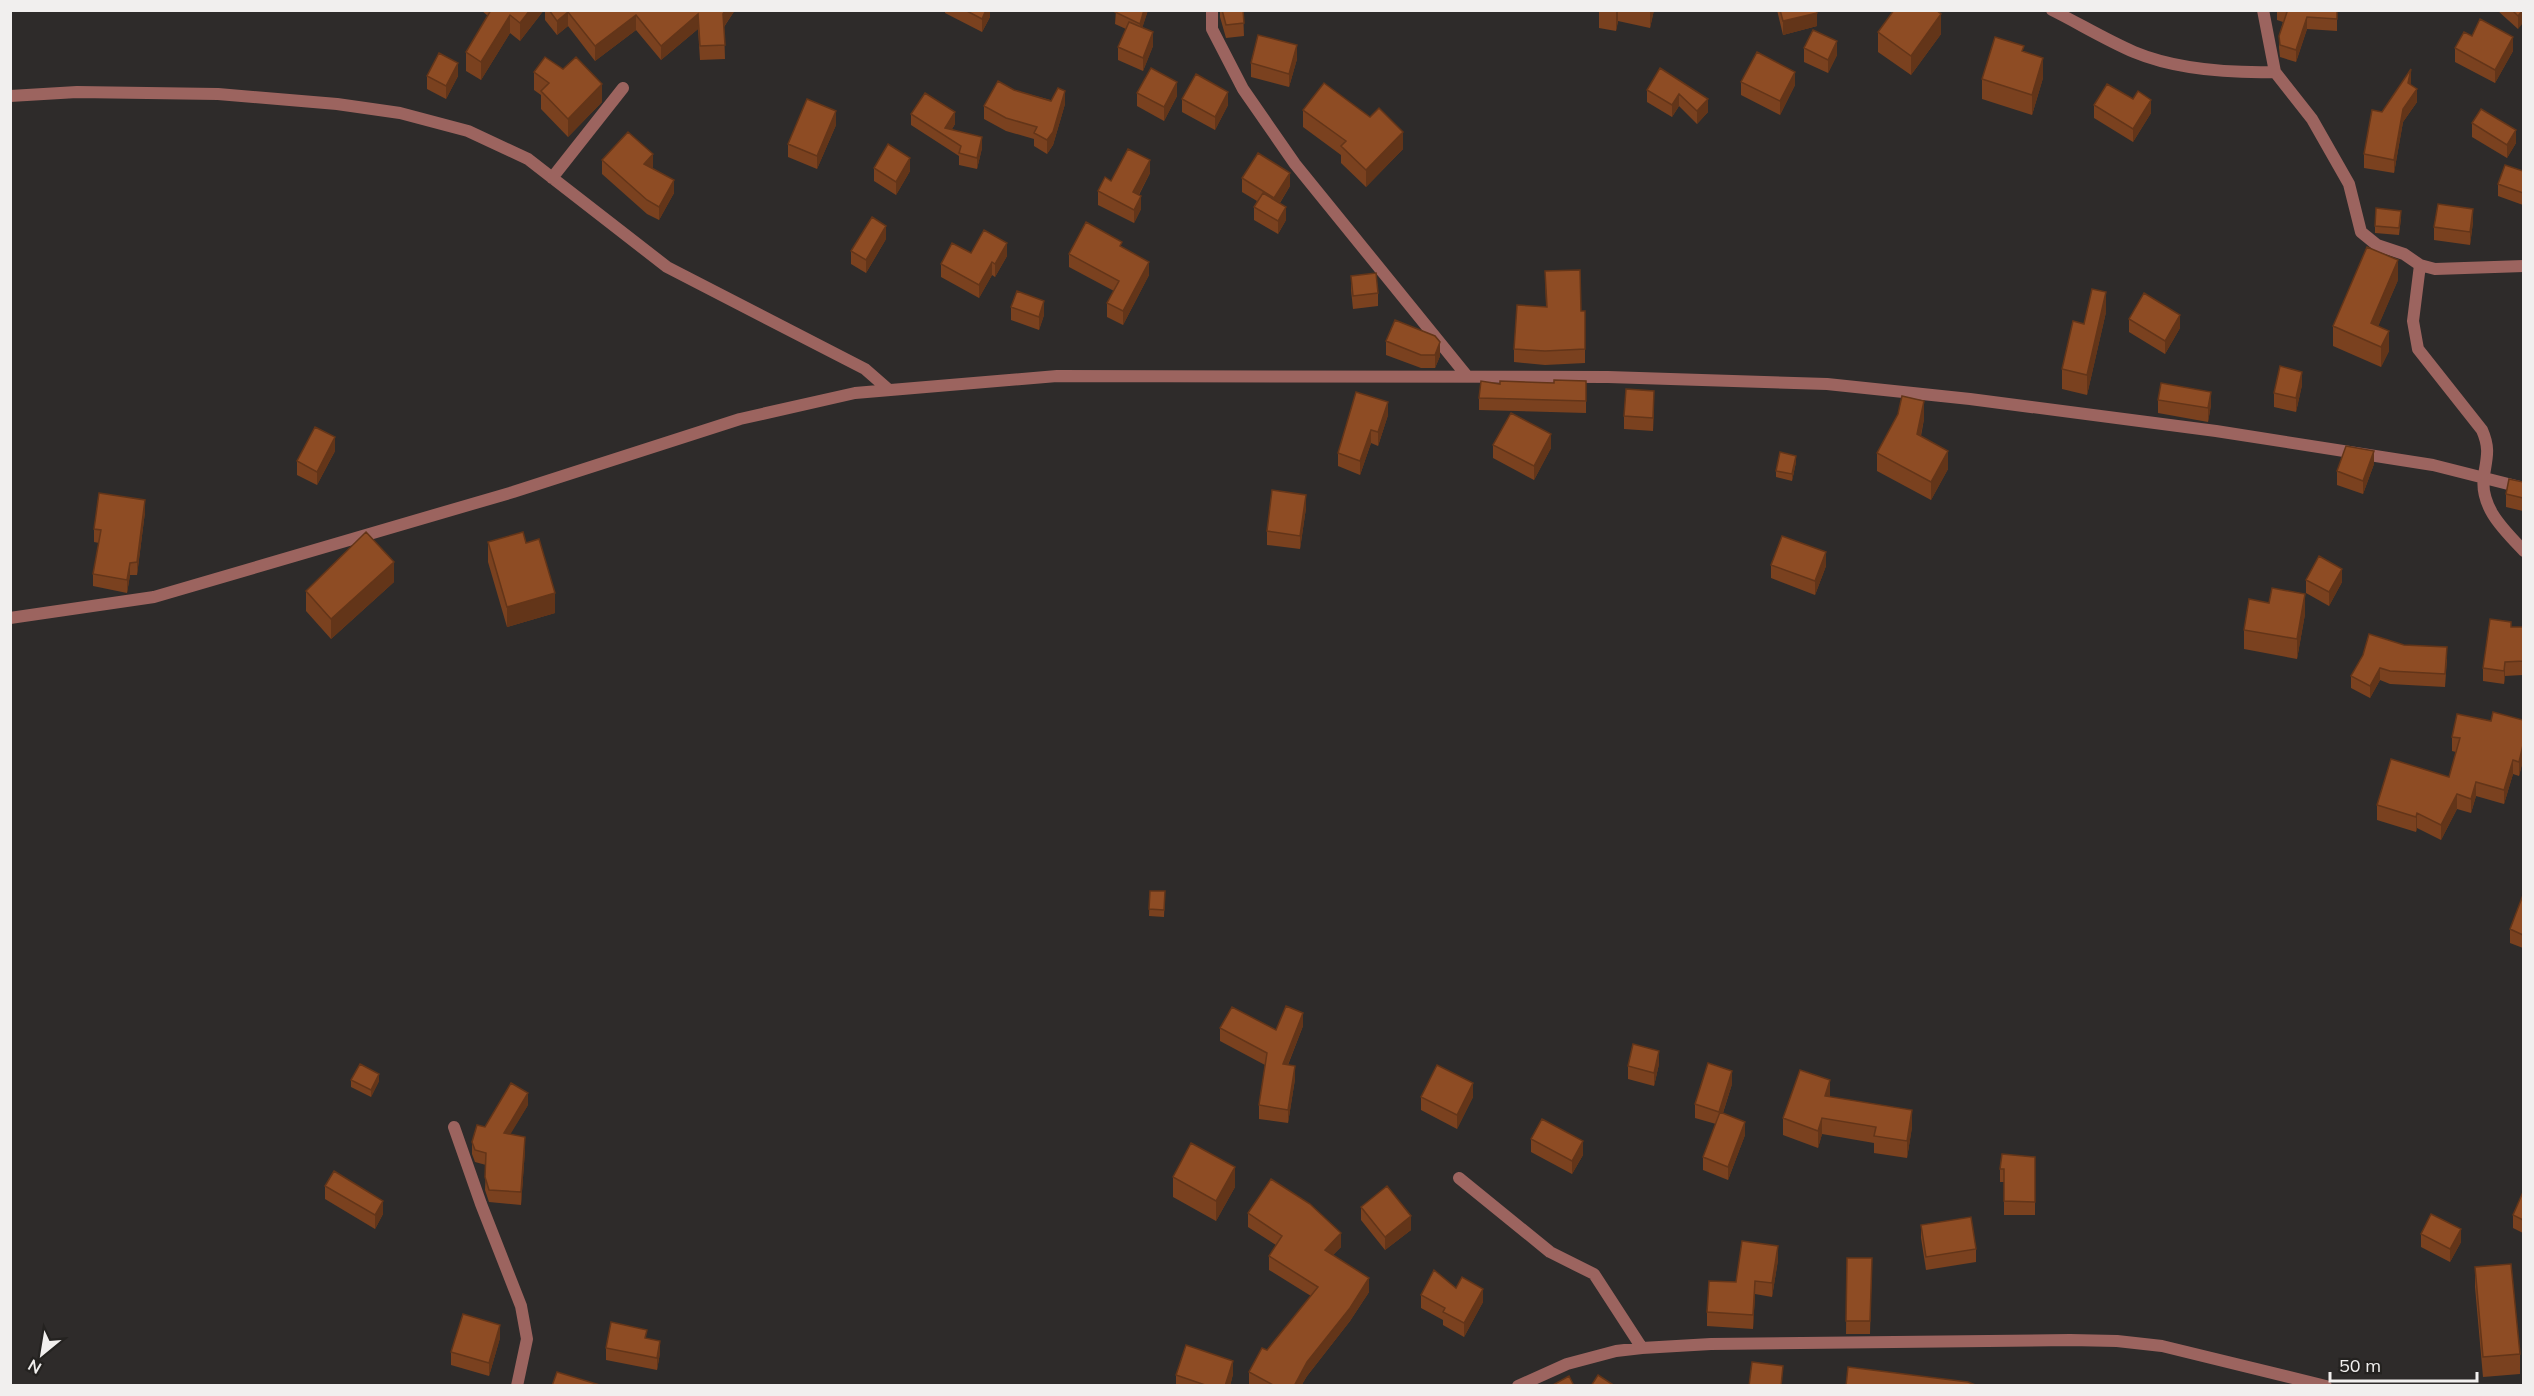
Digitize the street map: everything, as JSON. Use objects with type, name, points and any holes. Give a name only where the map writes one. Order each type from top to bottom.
[{"type":"street","points":[[1212,10],[1212,29],[1243,90],[1295,164],[1467,376]]},
{"type":"street","points":[[2052,10],[2136,53],[2195,68],[2248,73],[2275,72]]},
{"type":"street","points":[[2263,10],[2275,72],[2312,119],[2349,184],[2361,232],[2377,245],[2404,254],[2420,265],[2435,269],[2523,266]]},
{"type":"street","points":[[552,178],[623,88]]},
{"type":"street","points":[[10,96],[77,92],[218,94],[337,104],[400,113],[468,131],[528,159],[667,267],[865,369],[890,390]]},
{"type":"street","points":[[2420,265],[2413,321],[2416,341],[2423,357],[2474,418],[2485,436],[2489,456],[2483,478],[2488,508],[2497,522],[2523,551]]},
{"type":"street","points":[[10,618],[154,597],[513,492],[740,419],[855,393],[1058,376],[1284,379],[1467,376],[1619,377],[1839,386],[1970,399],[2216,431],[2433,465],[2523,488]]},
{"type":"street","points":[[454,1127],[480,1204],[521,1306],[527,1339],[517,1386]]},
{"type":"street","points":[[1459,1179],[1550,1252],[1593,1274],[1642,1348]]},
{"type":"street","points":[[1518,1386],[1567,1364],[1616,1351],[1642,1348],[1711,1344],[2117,1341],[2162,1346],[2326,1386]]},
{"type":"building","points":[[491,10],[530,10],[520,23],[510,15],[481,62],[466,52]]},
{"type":"building","points":[[549,10],[725,10],[723,14],[725,45],[700,46],[698,14],[661,46],[636,15],[595,46],[568,12],[557,21]]},
{"type":"building","points":[[965,10],[986,10],[982,19]]},
{"type":"building","points":[[1116,10],[1144,10],[1140,24],[1115,12]]},
{"type":"building","points":[[1222,10],[1243,10],[1244,23],[1226,25]]},
{"type":"building","points":[[1780,10],[1816,10],[1817,13],[1783,21]]},
{"type":"building","points":[[1894,10],[1936,10],[1941,14],[1911,56],[1878,32]]},
{"type":"building","points":[[2284,10],[2337,10],[2337,19],[2307,17],[2296,50],[2280,45],[2279,36],[2287,12]]},
{"type":"building","points":[[2512,10],[2523,10],[2518,16]]},
{"type":"building","points":[[2480,19],[2513,37],[2495,70],[2455,48],[2464,32],[2472,36]]},
{"type":"building","points":[[1129,22],[1153,32],[1143,58],[1118,47]]},
{"type":"building","points":[[1813,30],[1837,41],[1828,60],[1804,48]]},
{"type":"building","points":[[1258,35],[1297,45],[1289,74],[1251,63]]},
{"type":"building","points":[[1995,37],[2024,46],[2022,51],[2043,58],[2032,95],[1982,79]]},
{"type":"building","points":[[1757,52],[1795,72],[1780,101],[1741,82]]},
{"type":"building","points":[[439,53],[458,63],[446,86],[427,76]]},
{"type":"building","points":[[545,57],[563,69],[576,57],[602,84],[568,119],[541,91],[549,83],[534,72]]},
{"type":"building","points":[[1151,68],[1177,82],[1164,107],[1137,93]]},
{"type":"building","points":[[1660,68],[1708,99],[1697,111],[1679,94],[1672,105],[1647,90]]},
{"type":"building","points":[[2411,69],[2408,83],[2417,89],[2403,109],[2394,160],[2364,154],[2372,110],[2382,112]]},
{"type":"building","points":[[1196,74],[1228,92],[1215,117],[1182,99]]},
{"type":"building","points":[[998,81],[1014,90],[1051,101],[1058,88],[1065,91],[1053,132],[1047,140],[1034,133],[1037,127],[1006,118],[984,106]]},
{"type":"building","points":[[1324,83],[1370,117],[1379,108],[1403,132],[1366,170],[1341,146],[1346,141],[1303,110]]},
{"type":"building","points":[[2107,84],[2133,99],[2138,91],[2151,100],[2133,129],[2094,105]]},
{"type":"building","points":[[925,93],[955,112],[945,128],[982,137],[977,158],[959,153],[961,146],[911,114]]},
{"type":"building","points":[[807,99],[836,111],[817,156],[788,144]]},
{"type":"building","points":[[2481,109],[2516,130],[2507,145],[2472,123]]},
{"type":"building","points":[[628,132],[653,154],[644,164],[674,180],[659,207],[647,200],[602,160]]},
{"type":"building","points":[[888,144],[910,158],[896,182],[874,168]]},
{"type":"building","points":[[1128,149],[1150,160],[1133,192],[1141,196],[1134,210],[1098,191],[1105,177],[1111,181]]},
{"type":"building","points":[[1258,153],[1290,173],[1274,198],[1242,178]]},
{"type":"building","points":[[2505,165],[2523,171],[2523,193],[2498,184]]},
{"type":"building","points":[[1263,193],[1286,207],[1278,221],[1254,207]]},
{"type":"building","points":[[2438,204],[2473,209],[2470,232],[2434,227]]},
{"type":"building","points":[[2376,208],[2401,211],[2399,228],[2375,226]]},
{"type":"building","points":[[872,217],[886,226],[866,260],[851,251]]},
{"type":"building","points":[[1086,222],[1122,242],[1120,246],[1149,262],[1123,311],[1107,303],[1119,281],[1069,254]]},
{"type":"building","points":[[984,230],[1007,243],[995,264],[992,262],[979,285],[941,264],[952,243],[971,253]]},
{"type":"building","points":[[2367,247],[2398,260],[2371,323],[2389,331],[2381,347],[2333,326]]},
{"type":"building","points":[[1580,270],[1581,311],[1585,311],[1585,349],[1545,351],[1514,349],[1517,305],[1547,307],[1545,271]]},
{"type":"building","points":[[1376,273],[1378,293],[1353,296],[1351,276]]},
{"type":"building","points":[[2092,289],[2106,292],[2087,375],[2062,369],[2073,321],[2084,324]]},
{"type":"building","points":[[1017,291],[1044,301],[1039,317],[1011,307]]},
{"type":"building","points":[[2144,293],[2180,315],[2165,341],[2129,319]]},
{"type":"building","points":[[1395,320],[1435,336],[1440,342],[1435,355],[1421,355],[1386,341]]},
{"type":"building","points":[[2280,366],[2302,372],[2296,398],[2274,393]]},
{"type":"building","points":[[1554,380],[1586,381],[1586,401],[1479,398],[1481,381],[1500,384],[1500,381],[1554,383]]},
{"type":"building","points":[[2161,383],[2211,392],[2208,408],[2158,400]]},
{"type":"building","points":[[1626,389],[1654,391],[1653,418],[1624,416]]},
{"type":"building","points":[[1356,392],[1388,402],[1378,432],[1371,430],[1360,461],[1338,453]]},
{"type":"building","points":[[1902,396],[1924,401],[1917,434],[1948,451],[1931,482],[1877,453],[1898,414]]},
{"type":"building","points":[[1511,413],[1551,434],[1534,466],[1493,445]]},
{"type":"building","points":[[315,427],[335,437],[317,472],[297,461]]},
{"type":"building","points":[[2346,446],[2374,451],[2363,481],[2337,471]]},
{"type":"building","points":[[1780,452],[1796,456],[1792,474],[1776,471]]},
{"type":"building","points":[[2509,479],[2523,482],[2523,498],[2506,494]]},
{"type":"building","points":[[1272,490],[1306,495],[1300,536],[1267,531]]},
{"type":"building","points":[[99,493],[145,500],[137,562],[130,563],[127,580],[93,574],[101,530],[94,529]]},
{"type":"building","points":[[366,532],[394,562],[331,619],[306,591]]},
{"type":"building","points":[[523,532],[526,543],[539,539],[555,593],[507,607],[488,542]]},
{"type":"building","points":[[1782,536],[1826,552],[1815,581],[1771,565]]},
{"type":"building","points":[[2319,556],[2342,569],[2329,592],[2306,580]]},
{"type":"building","points":[[2272,588],[2305,594],[2297,639],[2244,630],[2249,599],[2269,603]]},
{"type":"building","points":[[2490,619],[2511,622],[2511,627],[2523,627],[2523,661],[2505,662],[2504,671],[2483,668]]},
{"type":"building","points":[[2369,634],[2404,645],[2447,647],[2445,674],[2390,671],[2380,668],[2370,686],[2351,676],[2363,655]]},
{"type":"building","points":[[2493,712],[2523,720],[2523,745],[2519,762],[2513,760],[2504,790],[2476,782],[2471,799],[2457,794],[2441,825],[2417,813],[2416,817],[2377,805],[2391,759],[2449,777],[2460,738],[2452,737],[2457,714],[2491,721]]},
{"type":"building","points":[[1150,891],[1165,891],[1164,910],[1149,909]]},
{"type":"building","points":[[2523,895],[2523,935],[2510,929]]},
{"type":"building","points":[[1286,1006],[1303,1013],[1283,1064],[1295,1066],[1288,1110],[1259,1105],[1267,1053],[1220,1028],[1232,1007],[1276,1030]]},
{"type":"building","points":[[1633,1044],[1659,1051],[1654,1073],[1628,1066]]},
{"type":"building","points":[[1708,1063],[1732,1071],[1719,1112],[1695,1104]]},
{"type":"building","points":[[360,1064],[379,1074],[371,1090],[351,1080]]},
{"type":"building","points":[[1437,1065],[1473,1083],[1457,1115],[1421,1097]]},
{"type":"building","points":[[1800,1070],[1830,1080],[1825,1096],[1912,1110],[1907,1141],[1874,1136],[1876,1127],[1822,1118],[1818,1131],[1783,1118]]},
{"type":"building","points":[[511,1083],[528,1093],[504,1133],[525,1137],[521,1192],[489,1190],[485,1177],[486,1153],[475,1150],[472,1142],[477,1125],[485,1127]]},
{"type":"building","points":[[1720,1112],[1745,1122],[1728,1167],[1703,1157]]},
{"type":"building","points":[[1542,1119],[1583,1141],[1572,1161],[1531,1139]]},
{"type":"building","points":[[1191,1143],[1235,1167],[1216,1201],[1173,1177]]},
{"type":"building","points":[[2002,1154],[2035,1157],[2035,1202],[2004,1201],[2004,1169],[2000,1169]]},
{"type":"building","points":[[334,1171],[383,1201],[375,1215],[325,1186]]},
{"type":"building","points":[[1271,1179],[1310,1204],[1341,1233],[1325,1250],[1369,1278],[1350,1308],[1307,1362],[1294,1386],[1275,1386],[1249,1372],[1262,1348],[1267,1350],[1318,1287],[1269,1256],[1282,1236],[1248,1213]]},
{"type":"building","points":[[1387,1186],[1411,1216],[1385,1237],[1361,1207]]},
{"type":"building","points":[[2523,1192],[2523,1220],[2513,1215]]},
{"type":"building","points":[[2431,1214],[2461,1229],[2450,1249],[2421,1234]]},
{"type":"building","points":[[1971,1217],[1976,1249],[1926,1257],[1921,1225]]},
{"type":"building","points":[[1742,1241],[1778,1246],[1772,1283],[1755,1281],[1753,1315],[1707,1312],[1709,1281],[1736,1282]]},
{"type":"building","points":[[1847,1258],[1872,1258],[1870,1321],[1846,1321]]},
{"type":"building","points":[[2511,1264],[2520,1354],[2483,1357],[2475,1267]]},
{"type":"building","points":[[1434,1270],[1456,1288],[1462,1277],[1483,1289],[1464,1323],[1443,1312],[1445,1308],[1421,1295]]},
{"type":"building","points":[[463,1314],[500,1325],[489,1363],[451,1352]]},
{"type":"building","points":[[611,1322],[647,1330],[645,1338],[660,1341],[657,1358],[606,1348]]},
{"type":"building","points":[[1186,1345],[1233,1361],[1225,1386],[1208,1386],[1176,1375]]},
{"type":"building","points":[[1752,1362],[1783,1366],[1781,1386],[1749,1386]]},
{"type":"building","points":[[1848,1367],[1968,1382],[1978,1386],[1846,1386]]},
{"type":"building","points":[[557,1372],[603,1386],[552,1386]]},
{"type":"building","points":[[1598,1375],[1615,1386],[1591,1386]]},
{"type":"building","points":[[1569,1376],[1574,1386],[1551,1386]]}]
